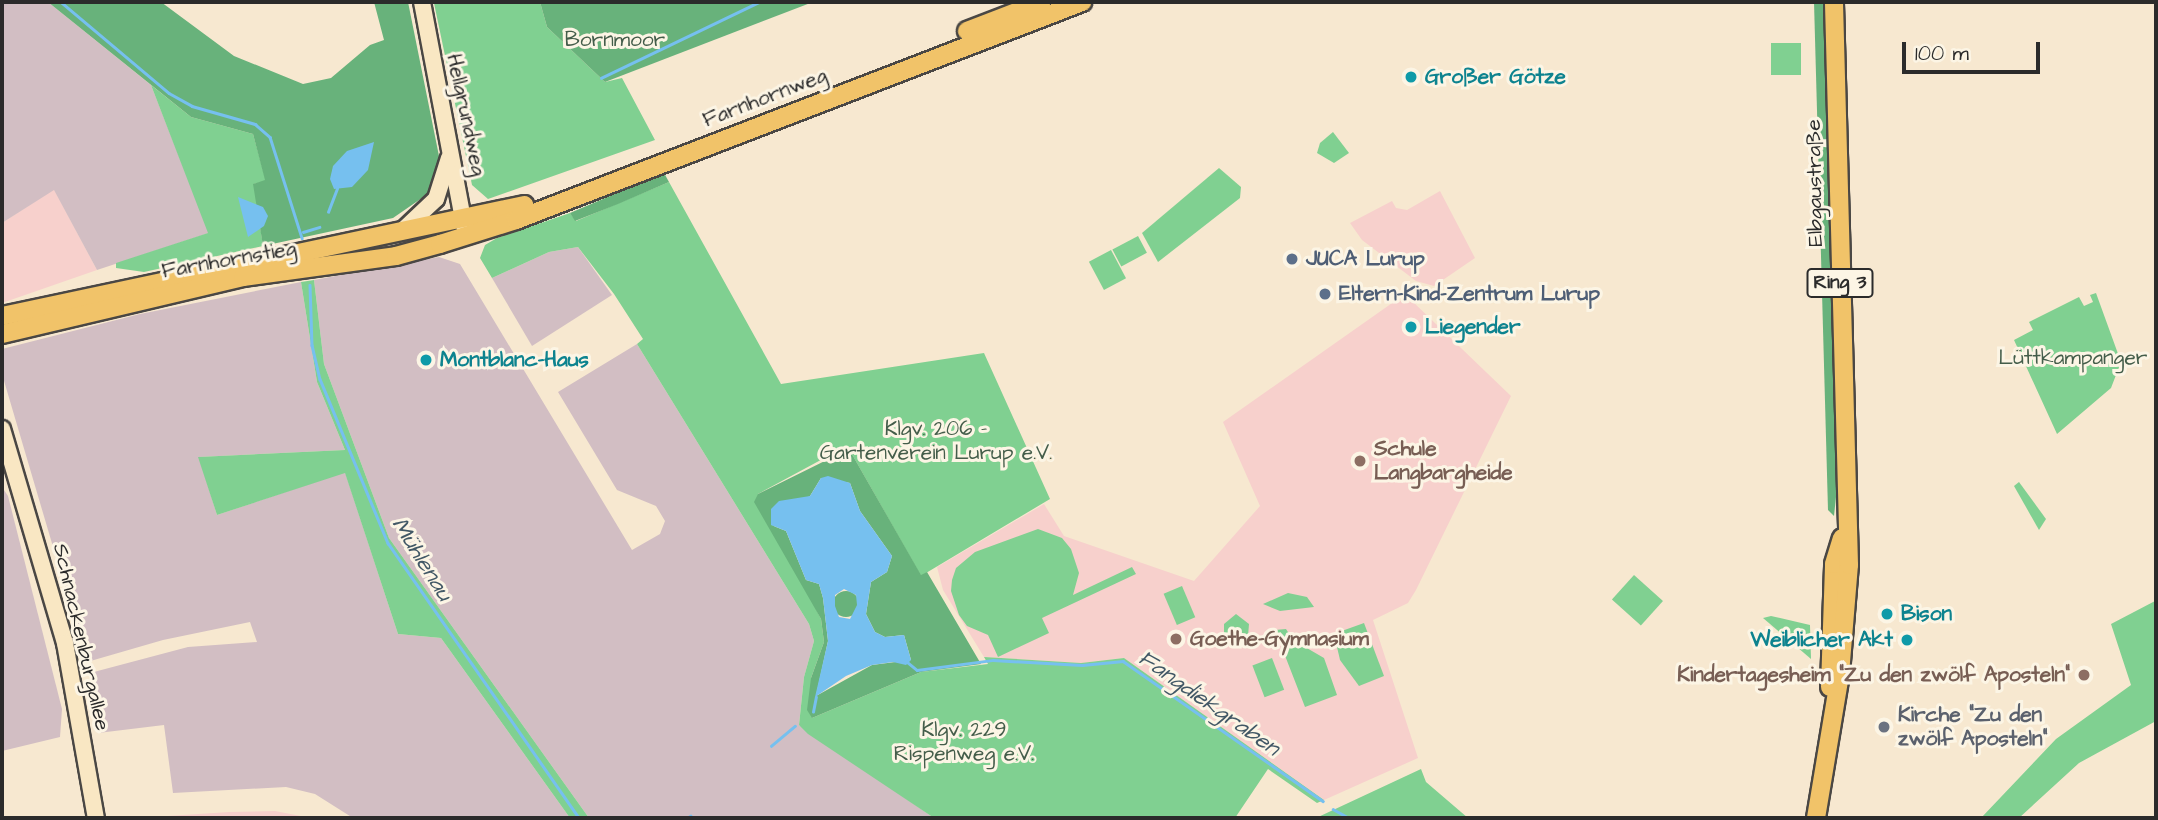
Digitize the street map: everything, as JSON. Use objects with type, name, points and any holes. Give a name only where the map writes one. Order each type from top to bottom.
[{"type":"main road","name":"Farnhornweg","points":[[465,228],[1042,2]]},
{"type":"main road","name":"Farnhornweg","points":[[465,228],[1082,2]]},
{"type":"main road","name":"Elbgaustraße","points":[[1816,818],[1833,701],[1829,644],[1835,564],[1845,531],[1834,2]]},
{"type":"main road","name":"Farnhornstieg","points":[[2,316],[397,234],[465,228]]},
{"type":"main road","name":"Farnhornstieg","points":[[2,334],[243,277],[396,256],[465,228]]},
{"type":"street","name":"Hellgrundweg","points":[[422,2],[465,228]]},
{"type":"street","points":[[397,234],[436,199],[450,152]]},
{"type":"street","name":"Schnackenburgallee","points":[[2,429],[6,464],[29,513],[65,643],[96,818]]},
{"type":"shaded area","points":[[2,2],[48,2],[151,85],[209,233],[97,270],[54,190],[2,223]]},
{"type":"shaded area","points":[[54,189],[97,270],[2,303],[2,223]]},
{"type":"shaded area","points":[[1440,191],[1475,258],[1434,286],[1416,281],[1362,240],[1350,223],[1392,201],[1396,208],[1407,210]]},
{"type":"shaded area","points":[[578,247],[612,295],[532,346],[492,278],[549,252]]},
{"type":"shaded area","points":[[439,257],[460,264],[632,550],[660,534],[665,521],[656,506],[617,490],[558,392],[637,344],[809,624],[814,641],[804,677],[799,725],[934,818],[589,818],[389,538],[324,364],[314,280]]},
{"type":"shaded area","points":[[301,282],[317,382],[345,450],[199,457],[217,515],[345,472],[398,634],[441,638],[570,818],[353,818],[315,794],[286,787],[173,793],[164,725],[98,733],[90,673],[188,647],[257,642],[250,622],[163,640],[87,662],[2,374],[2,349],[140,314]]},
{"type":"shaded area","name":"Goethe-Gymnasium","points":[[1395,301],[1412,301],[1511,396],[1408,603],[1373,620],[1418,758],[1324,800],[1124,658],[1081,663],[984,657],[943,590],[937,567],[1044,504],[1064,536],[1194,581],[1260,506],[1223,422]]},
{"type":"shaded area","points":[[2,487],[8,496],[62,709],[60,737],[2,751]]},
{"type":"shaded area","points":[[275,811],[311,818],[137,818],[229,812]]},
{"type":"green space","points":[[48,2],[161,2],[234,56],[303,84],[331,78],[370,45],[384,40],[374,2],[408,2],[440,161],[435,189],[393,218],[263,246],[253,184],[265,180],[253,134],[191,117]]},
{"type":"green space","points":[[540,2],[547,27],[605,82],[622,78],[655,140],[488,199],[472,185],[434,3]]},
{"type":"green space","name":"Bornmoor","points":[[540,2],[813,2],[605,82],[547,27]]},
{"type":"green space","points":[[1814,2],[1828,2],[1839,469],[1834,516],[1828,510]]},
{"type":"green space","points":[[1771,43],[1801,43],[1801,75],[1771,75]]},
{"type":"green space","points":[[151,85],[191,117],[253,134],[266,181],[254,184],[263,246],[144,272],[116,268],[116,263],[208,233]]},
{"type":"green space","points":[[1333,132],[1349,153],[1334,163],[1317,153],[1320,143]]},
{"type":"green space","points":[[1219,168],[1241,187],[1240,198],[1158,262],[1142,233]]},
{"type":"green space","points":[[664,173],[669,182],[618,204],[575,221],[570,213]]},
{"type":"green space","points":[[669,182],[781,384],[984,353],[1050,499],[921,576],[849,449],[832,458],[830,455],[758,494],[821,619],[824,642],[811,678],[812,718],[921,672],[988,664],[984,657],[1081,663],[1124,658],[1324,800],[1317,803],[1268,769],[1235,818],[934,818],[808,734],[799,725],[804,677],[814,641],[809,624],[637,344],[643,339],[614,294],[578,247],[549,252],[492,278],[480,258],[485,245],[497,238],[570,213],[576,221]]},
{"type":"green space","points":[[1138,236],[1147,253],[1121,266],[1112,250]]},
{"type":"green space","points":[[1111,250],[1126,278],[1104,290],[1089,262]]},
{"type":"green space","points":[[314,280],[324,364],[389,538],[589,818],[570,818],[441,638],[398,634],[345,473],[217,515],[198,457],[345,450],[317,382],[301,282]]},
{"type":"green space","name":"Lüttkampanger","points":[[2096,293],[2121,362],[2111,388],[2057,434],[2014,340],[2033,330],[2029,322],[2079,297],[2084,306],[2093,302],[2090,295]]},
{"type":"green space","points":[[849,449],[921,575],[927,572],[981,664],[921,672],[812,718],[807,710],[811,678],[824,642],[821,619],[754,502],[758,494]],"holes":[[[821,478],[850,483],[860,511],[892,556],[887,572],[871,582],[866,614],[875,632],[885,637],[904,635],[911,660],[872,665],[816,696],[828,641],[823,598],[819,584],[806,580],[786,531],[771,525],[771,519],[810,496]]]},
{"type":"green space","points":[[2019,482],[2046,519],[2039,530],[2014,486]]},
{"type":"green space","points":[[1038,529],[1062,538],[1071,549],[1079,573],[1073,595],[1132,567],[1136,574],[1042,618],[1049,633],[998,657],[988,635],[967,626],[959,615],[951,591],[952,580],[956,568],[975,552]]},
{"type":"green space","points":[[1634,575],[1663,601],[1641,626],[1612,600]]},
{"type":"green space","points":[[1182,586],[1195,617],[1177,625],[1164,594]]},
{"type":"green space","points":[[846,591],[855,595],[859,604],[855,613],[846,617],[837,613],[833,604],[837,595]]},
{"type":"green space","points":[[1288,593],[1307,597],[1314,607],[1280,611],[1263,604]]},
{"type":"green space","points":[[2156,596],[2156,721],[2079,763],[2019,818],[1981,818],[2056,739],[2131,685],[2111,624],[2155,601]]},
{"type":"green space","points":[[1236,614],[1249,624],[1248,636],[1224,646],[1224,624]]},
{"type":"green space","points":[[1771,616],[1810,625],[1811,659],[1763,618]]},
{"type":"green space","points":[[1364,623],[1384,676],[1359,686],[1340,660],[1337,647],[1339,632]]},
{"type":"green space","points":[[1286,629],[1293,640],[1324,658],[1337,695],[1305,707],[1275,630]]},
{"type":"green space","points":[[1272,658],[1284,690],[1265,697],[1252,666]]},
{"type":"green space","points":[[1421,769],[1426,782],[1468,818],[1316,818]]},
{"type":"water","points":[[374,142],[368,170],[352,187],[334,189],[330,179],[333,166],[347,151]]},
{"type":"water","points":[[238,197],[263,207],[268,216],[264,226],[248,237]]},
{"type":"water","points":[[828,476],[850,483],[860,511],[892,556],[887,572],[871,582],[866,614],[875,632],[885,637],[904,635],[911,660],[906,665],[893,662],[872,665],[846,676],[815,697],[828,641],[823,598],[819,584],[806,580],[786,531],[771,525],[771,509],[779,501],[810,496],[821,478]],"holes":[[[844,589],[856,595],[857,605],[850,619],[839,617],[835,595]]]},
{"type":"waterway","name":"Mühlenau","points":[[61,2],[169,93],[192,106],[255,124],[270,137],[302,238]]},
{"type":"waterway","points":[[601,78],[759,2]]},
{"type":"waterway","points":[[328,212],[337,189]]},
{"type":"waterway","points":[[303,232],[319,227]]},
{"type":"waterway","name":"Mühlenau","points":[[310,285],[312,345],[320,379],[388,543],[579,818]]},
{"type":"waterway","name":"Fangdiekgraben","points":[[906,661],[917,670],[993,660],[1082,665],[1123,661],[1323,801]]},
{"type":"waterway","name":"Fangdiekgraben","points":[[813,712],[816,697]]},
{"type":"waterway","name":"Fangdiekgraben","points":[[771,746],[795,726]]},
{"type":"waterway","name":"Fangdiekgraben","points":[[1333,809],[1349,818]]},
{"type":"place","name":"Großer Götze","points":[[1411,77]]},
{"type":"place","name":"JUCA Lurup","points":[[1292,259]]},
{"type":"place","name":"Eltern-Kind-Zentrum Lurup","points":[[1325,294]]},
{"type":"place","name":"Liegender","points":[[1411,327]]},
{"type":"place","name":"Montblanc-Haus","points":[[426,360]]},
{"type":"place","name":"Schule Langbargheide","points":[[1360,461]]},
{"type":"place","name":"Bison","points":[[1887,614]]},
{"type":"place","name":"Goethe-Gymnasium","points":[[1176,639]]},
{"type":"place","name":"Weiblicher Akt","points":[[1907,640]]},
{"type":"place","name":"Kindertagesheim \"Zu den zwölf Aposteln\"","points":[[2084,675]]},
{"type":"place","name":"Kirche \"Zu den zwölf Aposteln\"","points":[[1884,727]]},
{"type":"park label","name":"Klgv. 206 - Gartenverein Lurup e.V.","points":[[936,441]]},
{"type":"park label","name":"Klgv. 229 Rispenweg e.V.","points":[[964,742]]}]
